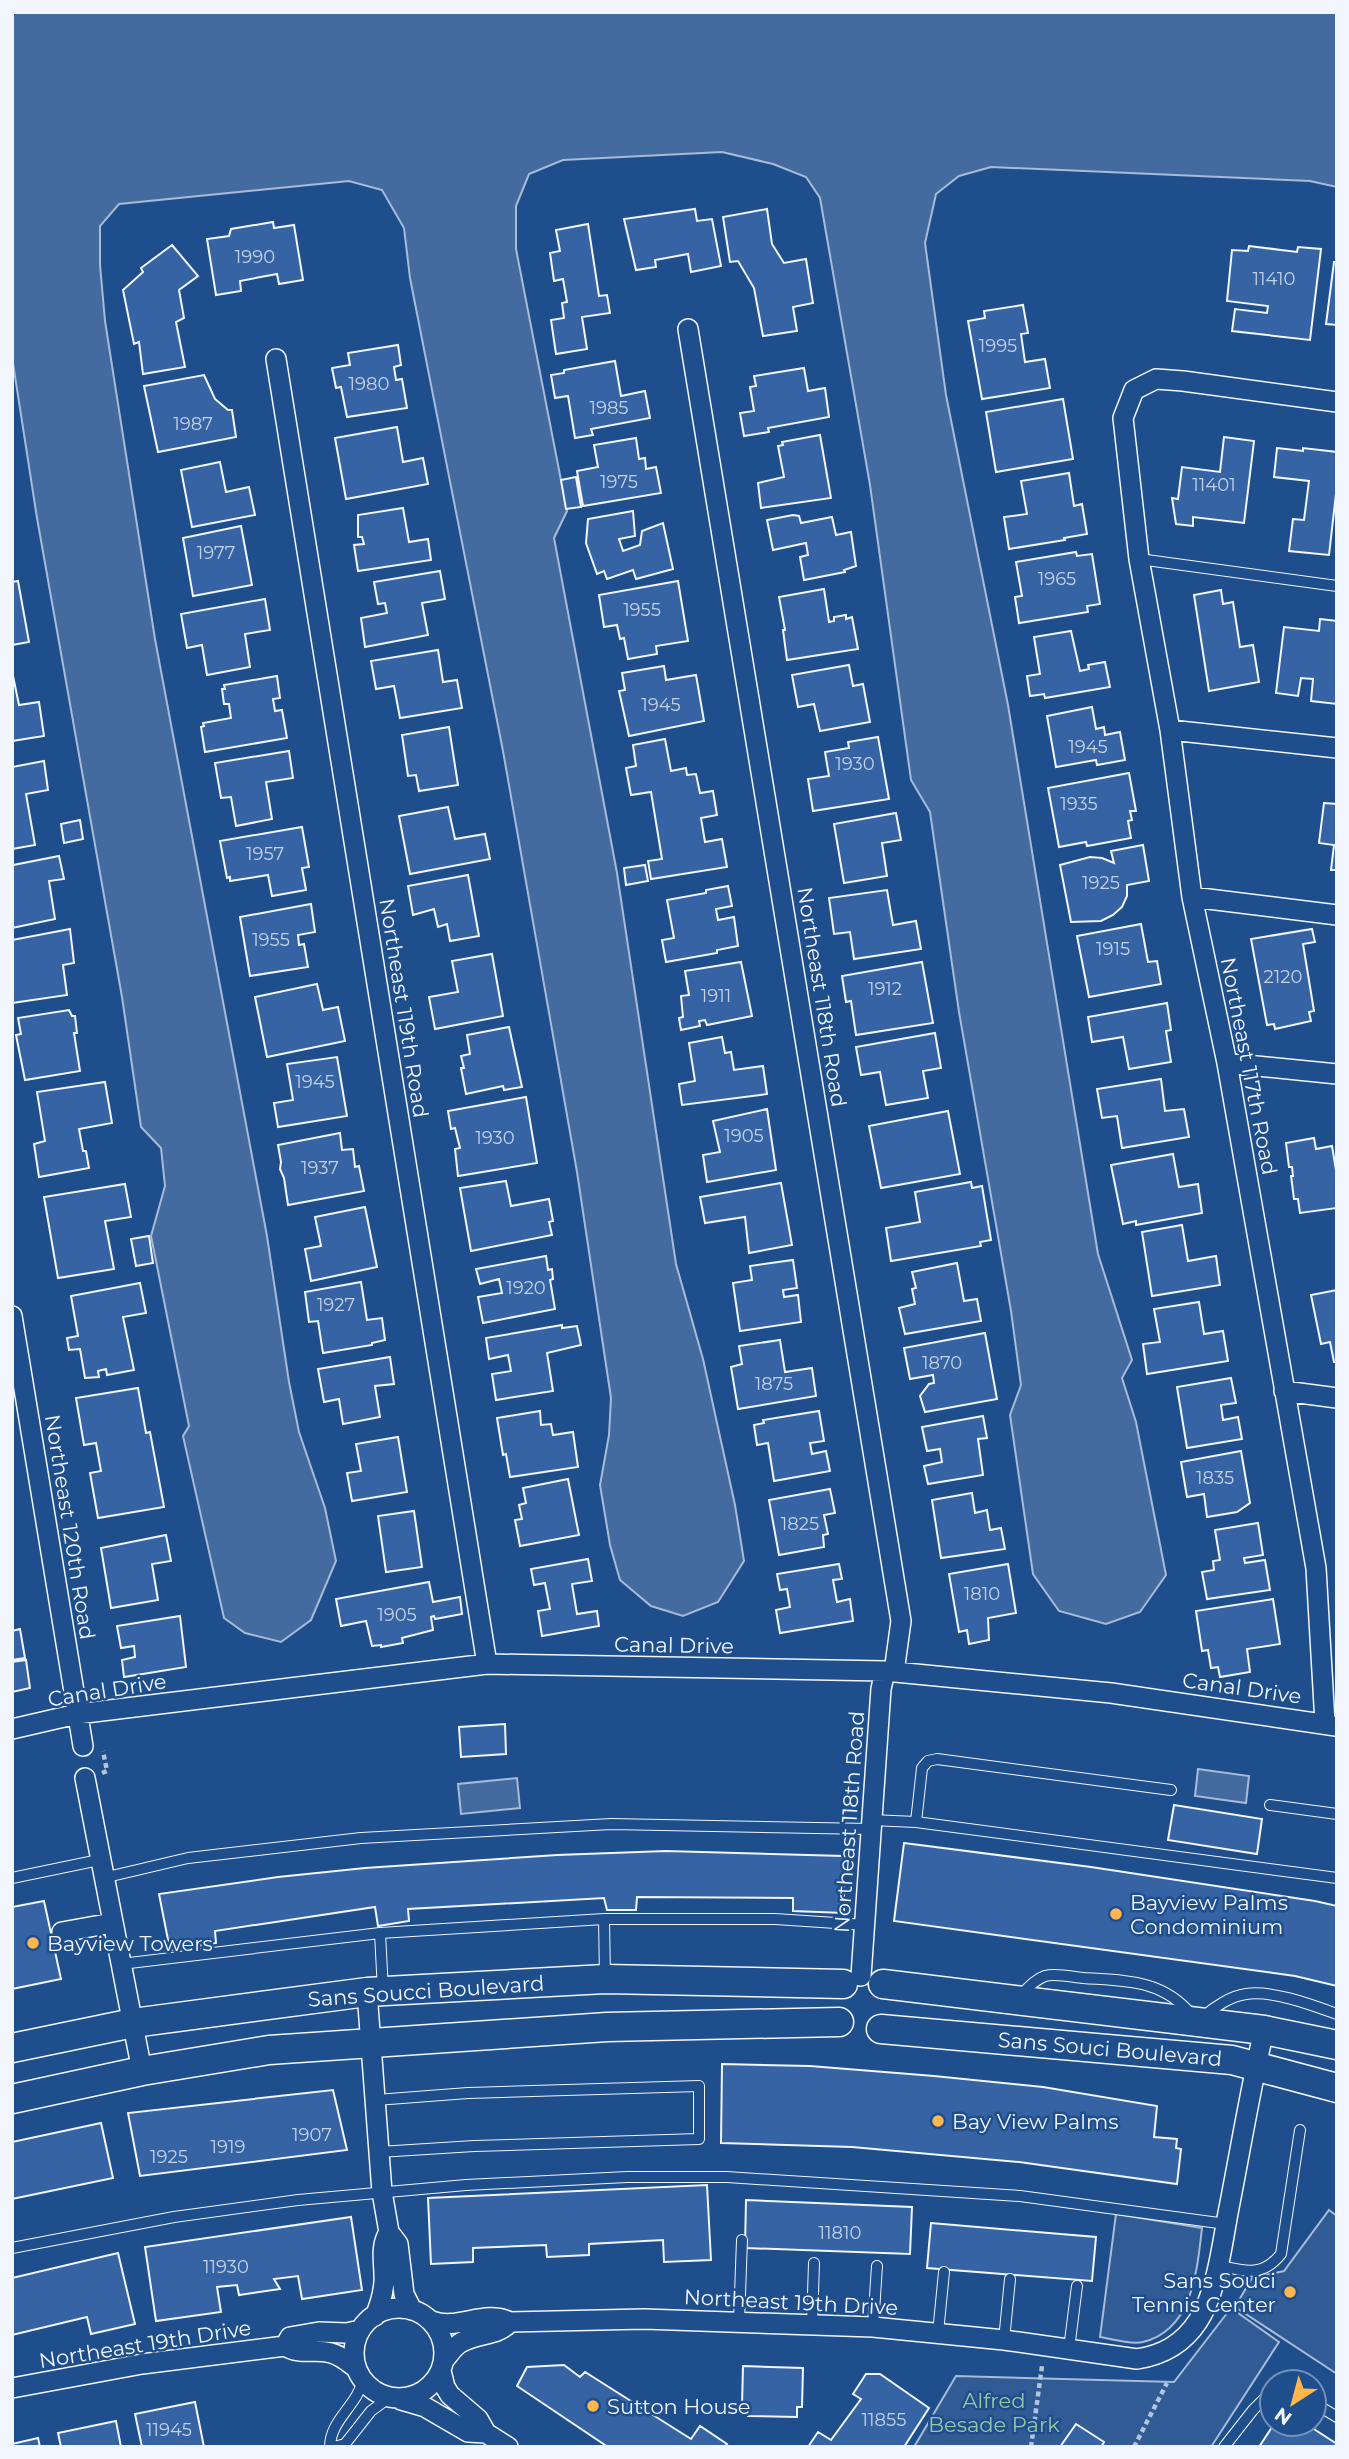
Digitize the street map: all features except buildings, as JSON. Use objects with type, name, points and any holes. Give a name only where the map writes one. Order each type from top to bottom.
[{"type":"street","name":"Northeast 118th Road","points":[[688,329],[901,1621],[890,1672],[881,1689],[870,1824],[862,1981]]},
{"type":"street","name":"Northeast 119th Road","points":[[276,359],[487,1664]]},
{"type":"street","name":"Northeast 117th Road","points":[[1331,1725],[1316,1568],[1227,1063],[1192,897],[1170,730],[1139,559],[1123,418],[1134,390],[1156,379],[1337,402]]},
{"type":"street","points":[[1170,730],[1337,748]]},
{"type":"street","points":[[1192,897],[1337,915]]},
{"type":"street","points":[[1227,1063],[1337,1074]]},
{"type":"street","name":"Northeast 120th Road","points":[[12,1316],[82,1746]]},
{"type":"street","points":[[1284,1391],[1337,1398]]},
{"type":"street","name":"Canal Drive","points":[[12,1729],[77,1714],[487,1664],[890,1672],[1111,1692],[1331,1725]]},
{"type":"street","points":[[85,1778],[142,2071]]},
{"type":"street","points":[[62,1932],[112,1923]]},
{"type":"street","name":"Sans Soucci Boulevard","points":[[12,2048],[133,2023],[375,1992],[606,1979],[862,1981]]},
{"type":"street","points":[[862,1981],[892,1998],[891,2015],[881,2029],[863,2035],[846,2029],[839,2022],[834,2006],[835,1998],[862,1981]]},
{"type":"street","name":"Sans Souci Boulevard","points":[[862,1981],[1264,2030],[1337,2045]]},
{"type":"street","points":[[375,1992],[371,2041],[382,2192],[388,2232],[398,2244],[404,2294],[412,2310]]},
{"type":"street","points":[[12,2099],[142,2071],[269,2050],[607,2027],[839,2022]]},
{"type":"street","name":"Sans Souci Boulevard","points":[[881,2029],[1232,2060],[1337,2088]]},
{"type":"street","name":"Northeast 19th Drive","points":[[432,2321],[447,2325],[479,2318],[500,2317],[510,2322],[644,2319],[812,2324],[1004,2340],[1137,2359],[1165,2352],[1189,2333],[1206,2306],[1226,2224],[1264,2030]]},
{"type":"street","points":[[375,2316],[382,2298],[383,2242],[388,2232]]},
{"type":"street","points":[[486,2433],[468,2432],[425,2407],[372,2389],[359,2374],[354,2355],[355,2341],[360,2330],[375,2316],[390,2309],[412,2310],[432,2321],[440,2333],[445,2387],[450,2395],[478,2419],[486,2433],[508,2447]]},
{"type":"street","name":"Northeast 19th Drive","points":[[443,2365],[460,2342],[503,2330],[510,2322]]},
{"type":"street","name":"Northeast 19th Drive","points":[[285,2346],[290,2337],[318,2332],[347,2333],[360,2330]]},
{"type":"street","name":"Northeast 19th Drive","points":[[12,2388],[142,2364],[285,2346],[296,2353],[328,2352],[337,2355],[359,2374]]},
{"type":"street","points":[[394,2398],[412,2397],[425,2391],[435,2382],[443,2365]]},
{"type":"lane","points":[[1139,559],[1337,586]]},
{"type":"lane","points":[[916,1822],[922,1768],[929,1761],[937,1759],[1171,1790]]},
{"type":"lane","points":[[1270,1805],[1337,1814]]},
{"type":"lane","points":[[12,1878],[361,1838],[611,1824],[916,1822],[1337,1878]]},
{"type":"lane","points":[[604,1919],[606,1979]]},
{"type":"lane","points":[[120,1964],[380,1933],[604,1919],[775,1919],[866,1925]]},
{"type":"lane","points":[[375,1992],[380,1933]]},
{"type":"lane","points":[[1197,2021],[1212,2010],[1245,1994],[1266,1994],[1337,2014]]},
{"type":"lane","points":[[376,2100],[468,2093],[699,2086],[699,2138],[379,2152]]},
{"type":"lane","points":[[1217,2265],[1259,2271],[1274,2263],[1281,2254],[1300,2130]]},
{"type":"lane","points":[[12,2248],[174,2217],[298,2200],[545,2180],[727,2177],[1020,2196],[1226,2224]]},
{"type":"lane","points":[[740,2321],[742,2240]]},
{"type":"lane","points":[[812,2324],[814,2263]]},
{"type":"lane","points":[[873,2327],[877,2266]]},
{"type":"lane","points":[[938,2333],[944,2272]]},
{"type":"lane","points":[[1004,2340],[1010,2279]]},
{"type":"lane","points":[[1069,2349],[1077,2286]]},
{"type":"lane","points":[[359,2374],[355,2398],[330,2434],[332,2447],[345,2444],[371,2411],[394,2398]]},
{"type":"lane","points":[[1224,2447],[1258,2405]]},
{"type":"path","points":[[1031,2447],[1042,2366]]},
{"type":"path","points":[[1134,2447],[1167,2383]]},
{"type":"green space","name":"Sans Souci Tennis Center","points":[[1329,2210],[1337,2216],[1337,2374],[1235,2307],[1252,2278],[1284,2271]]},
{"type":"green space","points":[[1116,2214],[1202,2228],[1194,2279],[1182,2312],[1173,2325],[1160,2335],[1138,2343],[1100,2337]]},
{"type":"green space","name":"Alfred Besade Park","points":[[1231,2308],[1279,2342],[1262,2368],[1258,2368],[1258,2374],[1211,2447],[914,2447],[956,2376],[1174,2382]]},
{"type":"shaded area","points":[[12,12],[1337,12],[1337,187],[1310,181],[991,167],[959,176],[936,194],[925,243],[946,395],[1008,705],[1098,1254],[1132,1360],[1122,1378],[1136,1422],[1166,1575],[1140,1612],[1106,1624],[1059,1611],[1033,1574],[1010,1415],[1021,1385],[1011,1311],[959,1012],[930,812],[911,780],[870,485],[820,198],[806,177],[773,164],[722,152],[563,160],[529,174],[516,206],[516,249],[567,511],[554,538],[617,873],[676,1264],[703,1359],[735,1505],[744,1561],[718,1602],[683,1616],[651,1606],[620,1580],[610,1545],[600,1485],[609,1435],[611,1398],[577,1172],[503,751],[410,278],[404,228],[382,190],[349,181],[119,204],[100,226],[105,321],[155,639],[267,1236],[289,1382],[299,1432],[325,1508],[336,1561],[311,1620],[281,1642],[245,1633],[224,1618],[183,1436],[189,1426],[151,1236],[165,1186],[161,1148],[141,1127],[122,997],[37,518],[12,357]]},
{"type":"shaded area","points":[[1198,1769],[1249,1776],[1246,1803],[1195,1796]]},
{"type":"shaded area","points":[[517,1778],[520,1808],[461,1814],[458,1784]]},
{"type":"place","name":"Bayview Palms Condominium","points":[[1116,1914]]},
{"type":"place","name":"Bayview Towers","points":[[33,1943]]},
{"type":"place","name":"Bay View Palms","points":[[938,2121]]},
{"type":"place","name":"Sans Souci Tennis Center","points":[[1290,2292]]},
{"type":"place","name":"Sutton House","points":[[593,2406]]}]
